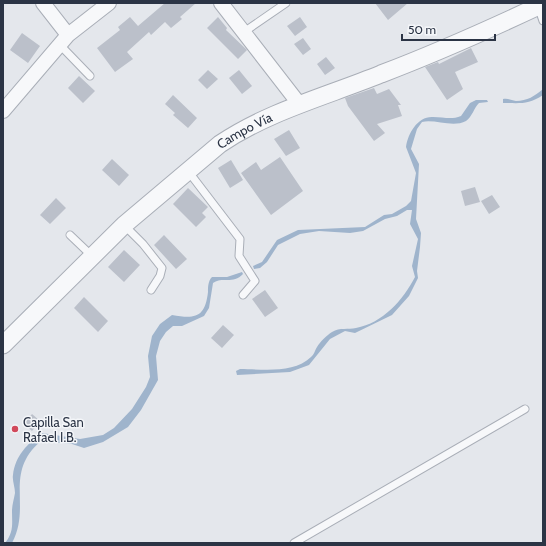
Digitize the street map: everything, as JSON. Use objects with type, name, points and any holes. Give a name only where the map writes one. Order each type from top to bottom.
[{"type":"street","points":[[43,3],[64,40]]},
{"type":"street","points":[[4,107],[64,40],[109,3]]},
{"type":"street","points":[[221,3],[300,105]]},
{"type":"street","name":"Campo Vía","points":[[3,346],[124,225],[220,144],[235,134],[264,119],[541,10]]},
{"type":"lane","points":[[244,32],[286,3]]},
{"type":"lane","points":[[64,40],[90,76]]},
{"type":"lane","points":[[188,171],[240,238],[239,256],[255,281],[243,295]]},
{"type":"lane","points":[[124,225],[143,244],[162,268],[160,276],[151,290]]},
{"type":"lane","points":[[70,235],[92,256]]},
{"type":"lane","points":[[294,543],[525,409]]},
{"type":"water","points":[[543,89],[543,95],[533,100],[524,103],[503,103],[503,99],[520,101],[527,99]]},
{"type":"water","points":[[476,100],[487,100],[488,102],[479,103],[466,121],[450,124],[427,121],[422,122],[417,129],[411,149],[419,164],[416,219],[421,233],[417,271],[418,278],[409,296],[392,315],[355,333],[345,331],[330,339],[309,365],[290,372],[237,375],[236,371],[240,369],[268,370],[296,366],[312,356],[320,343],[332,332],[353,329],[375,321],[391,309],[405,294],[415,277],[412,266],[418,239],[410,224],[412,210],[407,210],[397,216],[385,219],[363,231],[350,233],[319,231],[300,234],[278,245],[267,262],[260,268],[254,269],[253,266],[262,262],[277,240],[298,230],[365,227],[384,215],[392,214],[406,206],[411,201],[416,173],[406,147],[411,131],[418,122],[428,117],[451,118],[461,116],[470,103]]},
{"type":"water","points":[[242,272],[243,274],[235,279],[220,280],[213,283],[209,308],[204,316],[182,326],[173,326],[166,332],[160,341],[156,356],[158,380],[141,410],[128,427],[103,442],[84,448],[72,444],[41,441],[30,453],[23,465],[20,478],[20,516],[17,529],[12,543],[5,543],[12,528],[12,509],[15,493],[13,477],[14,468],[19,456],[27,446],[42,433],[80,439],[103,435],[114,428],[132,409],[146,387],[150,377],[148,356],[152,336],[160,324],[172,315],[187,317],[198,315],[207,301],[208,286],[212,277],[227,277]]},
{"type":"building","points":[[165,3],[196,3],[180,17],[182,19],[171,28],[165,22],[151,35],[149,32],[127,52],[133,59],[115,72],[97,48],[120,30],[118,27],[130,17],[138,26]]},
{"type":"building","points":[[375,3],[408,3],[388,20]]},
{"type":"building","points":[[218,17],[227,28],[226,30],[247,50],[238,59],[207,28]]},
{"type":"building","points":[[300,17],[307,27],[295,36],[287,26]]},
{"type":"building","points":[[22,33],[40,46],[28,63],[10,50]]},
{"type":"building","points":[[303,38],[311,49],[303,55],[294,44]]},
{"type":"building","points":[[471,48],[478,62],[455,72],[463,89],[447,100],[425,67],[438,62],[439,64]]},
{"type":"building","points":[[326,57],[335,68],[325,75],[317,64]]},
{"type":"building","points":[[208,70],[218,79],[207,89],[198,80]]},
{"type":"building","points":[[239,70],[252,86],[242,94],[229,78]]},
{"type":"building","points":[[79,76],[95,91],[83,103],[68,88]]},
{"type":"building","points":[[374,88],[377,94],[389,89],[401,105],[398,105],[402,116],[377,124],[385,133],[374,141],[348,106],[345,98]]},
{"type":"building","points":[[173,95],[197,118],[188,128],[173,115],[175,113],[165,104]]},
{"type":"building","points":[[289,130],[300,148],[286,156],[274,139]]},
{"type":"building","points":[[280,157],[303,191],[271,215],[241,173],[256,162],[261,170]]},
{"type":"building","points":[[112,159],[129,175],[119,186],[102,170]]},
{"type":"building","points":[[231,160],[243,180],[230,188],[218,168]]},
{"type":"building","points":[[475,187],[480,202],[465,206],[461,191]]},
{"type":"building","points":[[188,188],[208,207],[202,213],[206,217],[196,227],[173,204]]},
{"type":"building","points":[[492,195],[500,207],[489,214],[481,201]]},
{"type":"building","points":[[56,198],[66,208],[50,224],[40,215]]},
{"type":"building","points":[[164,235],[187,259],[176,269],[154,245]]},
{"type":"building","points":[[124,250],[140,265],[124,282],[108,267]]},
{"type":"building","points":[[265,290],[278,308],[265,317],[252,299]]},
{"type":"building","points":[[84,297],[108,321],[98,332],[74,308]]},
{"type":"building","points":[[223,325],[234,335],[222,348],[211,338]]},
{"type":"building","points":[[32,414],[40,421],[32,431],[24,424]]},
{"type":"place","name":"Capilla San Rafael I.B.","points":[[15,429]]}]
